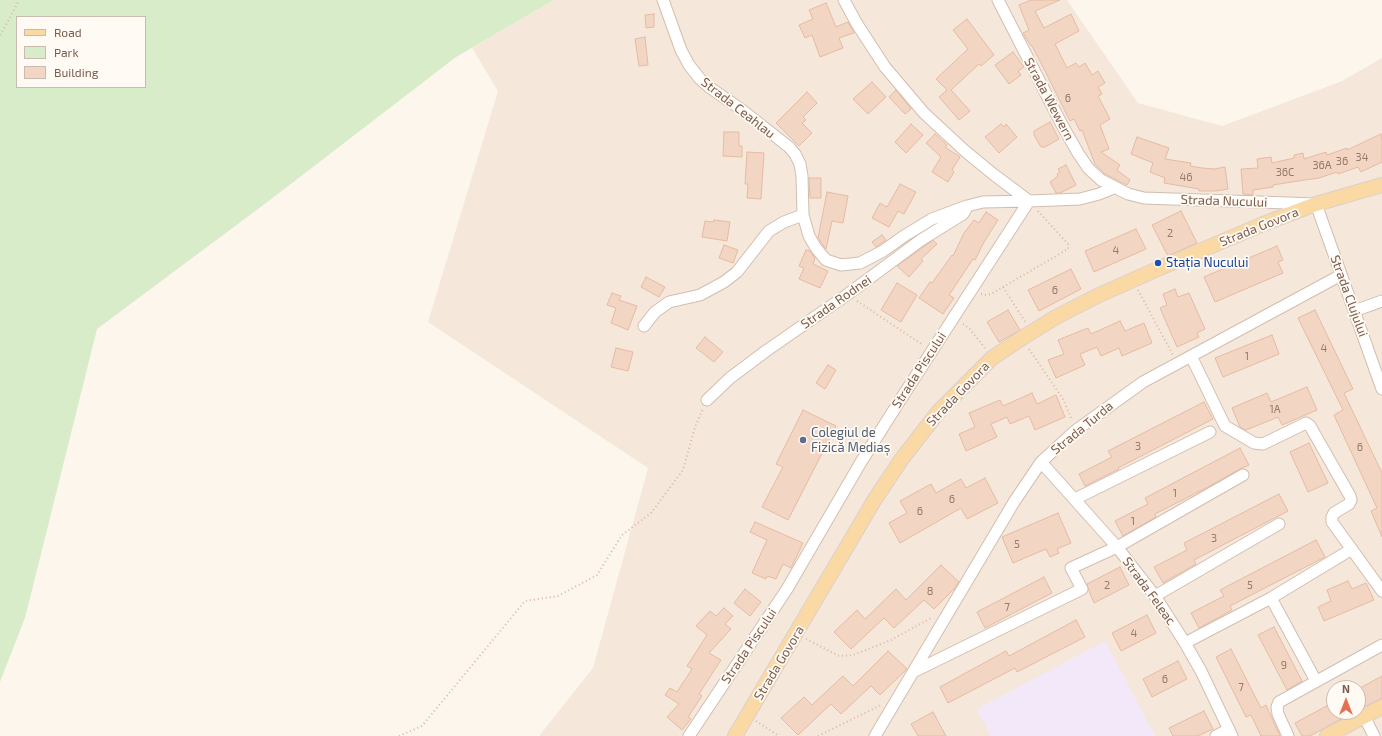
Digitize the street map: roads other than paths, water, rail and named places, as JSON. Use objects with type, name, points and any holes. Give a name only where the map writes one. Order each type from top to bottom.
[{"type":"main road","name":"Strada Nucului","points":[[1316,204],[1382,185]]},
{"type":"main road","name":"Strada Govora","points":[[735,736],[875,499],[901,460],[939,411],[992,358],[1068,311],[1132,280],[1263,224],[1316,204]]},
{"type":"main road","points":[[1366,715],[1382,707]]},
{"type":"main road","points":[[1327,736],[1357,720]]},
{"type":"street","name":"Strada Ceahlau","points":[[663,0],[681,50],[689,65],[700,79],[708,88],[742,110],[783,142],[795,154],[800,164],[802,176],[803,215],[809,236],[816,248],[826,260],[841,265],[860,263],[883,251],[932,219],[967,206],[983,202],[1029,201]]},
{"type":"street","points":[[844,0],[856,24],[885,67],[924,113],[965,151],[1029,201],[1064,201],[1080,199],[1114,188]]},
{"type":"street","name":"Strada Wewern","points":[[998,0],[1078,153],[1088,168],[1101,180],[1114,188]]},
{"type":"street","name":"Strada Nucului","points":[[1114,188],[1128,194],[1144,198],[1316,204]]},
{"type":"street","name":"Strada Piscului","points":[[688,736],[787,590],[861,462],[972,287],[1002,245],[1029,201]]},
{"type":"street","name":"Strada Clujului","points":[[1316,204],[1382,389]]},
{"type":"street","name":"Strada Rodnei","points":[[707,400],[730,378],[766,351],[848,294],[921,240],[963,214],[967,206]]},
{"type":"street","points":[[644,326],[655,312],[669,302],[700,295],[724,282],[737,272],[769,231],[784,222],[803,215]]},
{"type":"street","name":"Strada Turda","points":[[875,736],[1014,502],[1041,462],[1075,431],[1143,382],[1341,275]]},
{"type":"street","points":[[1354,312],[1382,301]]},
{"type":"street","points":[[1191,356],[1225,426],[1254,443],[1263,444],[1306,423],[1310,426],[1351,500],[1349,504],[1334,513],[1332,522],[1382,590]]},
{"type":"street","points":[[1075,499],[1210,432]]},
{"type":"street","name":"Strada Feleac","points":[[1041,462],[1117,546],[1155,596],[1201,671],[1231,733]]},
{"type":"street","points":[[912,672],[1082,590],[1071,568],[1117,546],[1243,475]]},
{"type":"street","points":[[1155,596],[1279,524]]},
{"type":"street","points":[[1185,643],[1271,598],[1352,549]]},
{"type":"street","points":[[1271,598],[1316,681]]},
{"type":"street","points":[[1288,736],[1278,714],[1277,707],[1279,702],[1382,645]]},
{"type":"street","points":[[1366,720],[1374,736]]},
{"type":"street","points":[[1216,736],[1231,733]]},
{"type":"place","name":"Stația Nucului","points":[[1158,263]]},
{"type":"place","name":"Colegiul de Fizică Mediaș","points":[[803,440]]}]
